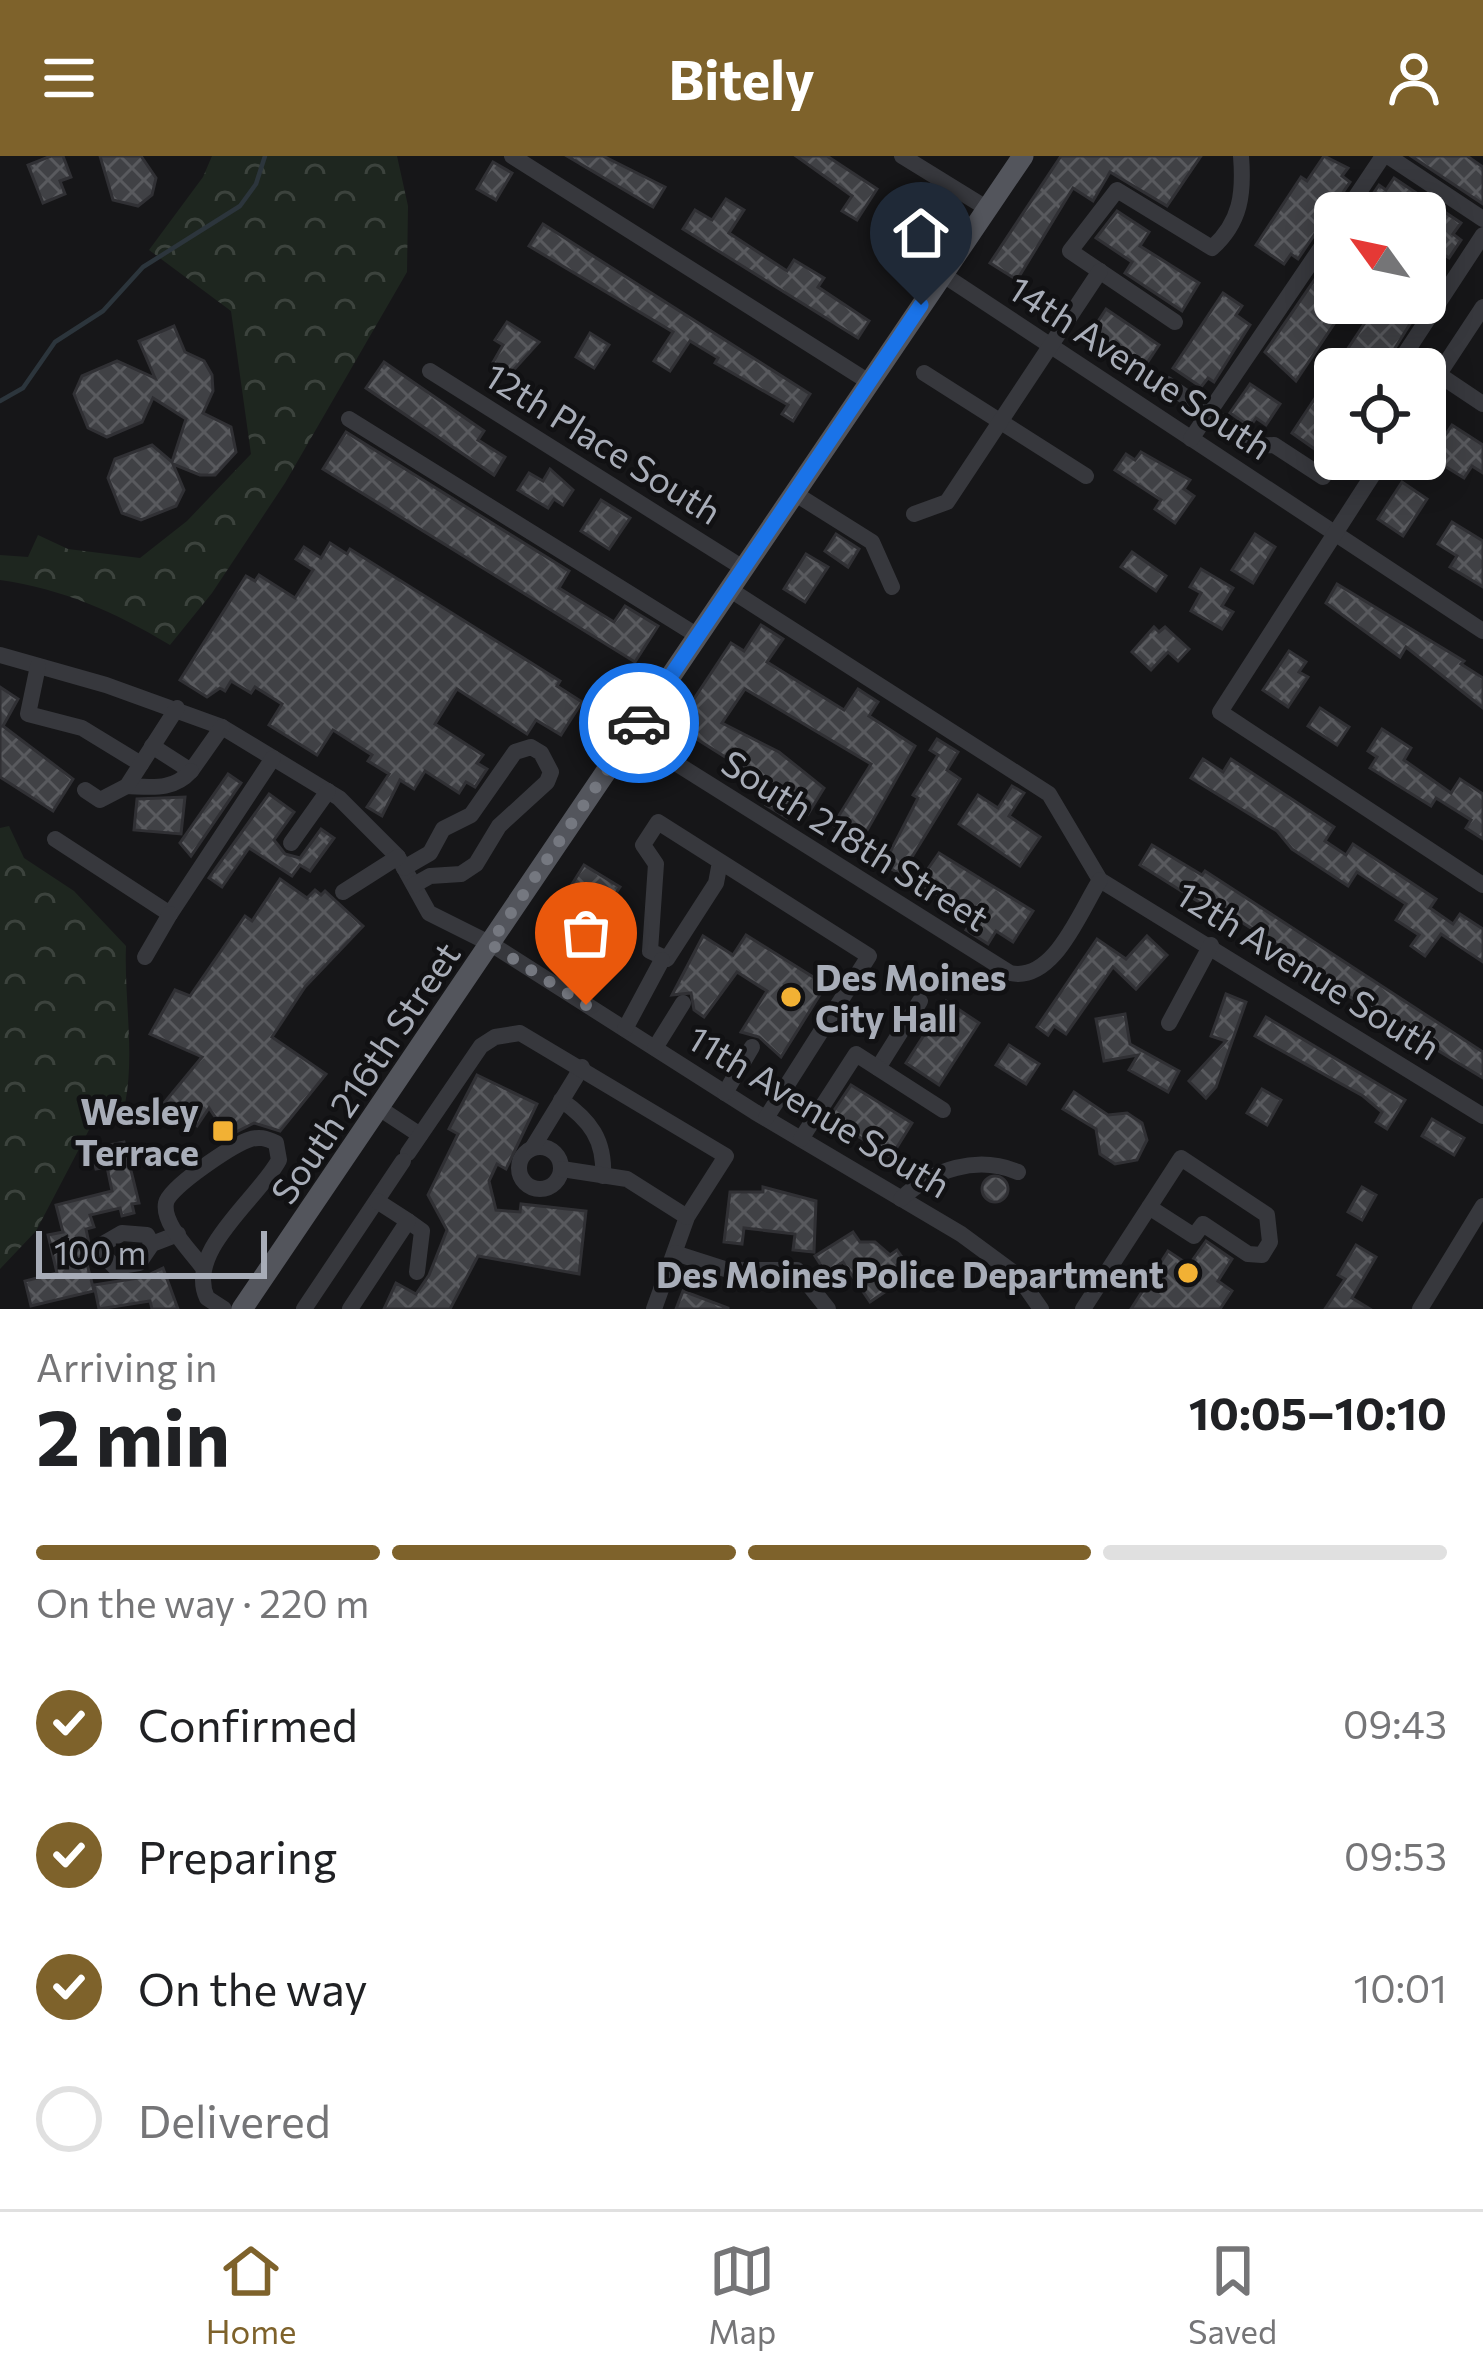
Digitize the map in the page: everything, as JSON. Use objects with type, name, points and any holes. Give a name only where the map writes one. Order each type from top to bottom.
[{"type":"main road","name":"South 216th Street","points":[[242,1309],[1023,156]]},
{"type":"street","points":[[512,156],[869,382]]},
{"type":"street","points":[[902,156],[988,208]]},
{"type":"street","points":[[1175,322],[1070,251],[1113,191],[1121,190],[1208,250],[1238,210],[1244,194],[1241,156]]},
{"type":"street","points":[[1360,192],[1386,156],[1483,219]]},
{"type":"street","points":[[1409,348],[1483,235]]},
{"type":"street","points":[[1191,439],[1314,258]]},
{"type":"street","points":[[914,514],[947,502],[1100,271]]},
{"type":"street","name":"14th Avenue South","points":[[942,274],[1483,631]]},
{"type":"street","points":[[1446,362],[1483,307]]},
{"type":"street","name":"12th Place South","points":[[430,371],[743,568]]},
{"type":"street","points":[[924,373],[1086,476]]},
{"type":"street","points":[[1446,379],[1483,404]]},
{"type":"street","points":[[1167,384],[1256,446],[1274,445],[1314,471]]},
{"type":"street","points":[[349,419],[698,636]]},
{"type":"street","points":[[1368,480],[1220,712],[1483,885]]},
{"type":"street","points":[[794,493],[872,542],[892,587]]},
{"type":"street","points":[[729,589],[1049,794],[1100,880]]},
{"type":"street","name":"11th Avenue South","points":[[0,656],[177,708],[222,727],[328,791],[405,870],[429,913],[490,944],[901,1198],[1018,1276],[1041,1309]]},
{"type":"street","points":[[38,666],[28,714],[82,728],[141,764]]},
{"type":"street","points":[[127,786],[177,708]]},
{"type":"street","points":[[85,790],[100,800],[127,786],[180,783],[222,727]]},
{"type":"street","name":"South 218th Street","points":[[631,735],[1010,973],[1024,976],[1046,965],[1100,880]]},
{"type":"street","points":[[152,746],[191,771]]},
{"type":"street","points":[[343,892],[405,870],[430,854],[443,829],[471,815],[515,752],[531,747],[541,753],[551,772],[548,782],[499,826],[476,864],[461,874],[430,876],[405,870]]},
{"type":"street","points":[[145,957],[273,758]]},
{"type":"street","points":[[291,843],[328,791]]},
{"type":"street","points":[[662,960],[650,950],[656,864],[643,845],[658,822],[869,956],[766,1118]]},
{"type":"street","points":[[55,839],[170,914]]},
{"type":"street","points":[[625,1029],[662,960],[716,883],[721,862]]},
{"type":"street","name":"12th Avenue South","points":[[1100,880],[1483,1116]]},
{"type":"street","points":[[1169,1023],[1211,945]]},
{"type":"street","points":[[878,1068],[920,1001]]},
{"type":"street","points":[[655,1048],[683,1003]]},
{"type":"street","points":[[304,1309],[467,1063],[495,1037],[532,1036],[726,1156],[687,1217],[654,1309]]},
{"type":"street","points":[[725,1093],[752,1047]]},
{"type":"street","points":[[801,1139],[856,1054],[943,1110]]},
{"type":"street","points":[[562,1169],[550,1187],[529,1186],[520,1175],[520,1162],[582,1067]]},
{"type":"street","points":[[561,1100],[582,1115],[599,1139],[603,1176]]},
{"type":"street","points":[[379,1108],[420,1135]]},
{"type":"street","points":[[203,1268],[232,1216],[270,1177],[279,1160],[275,1143],[264,1137],[248,1140],[172,1190],[165,1206],[203,1268],[207,1298],[224,1309]]},
{"type":"street","points":[[533,1147],[553,1150],[562,1169]]},
{"type":"street","points":[[1083,1309],[1181,1158],[1267,1215],[1270,1242],[1262,1255],[1248,1254],[1203,1224],[1194,1237],[1149,1208]]},
{"type":"street","points":[[901,1198],[918,1182],[965,1165],[1002,1166],[1018,1172]]},
{"type":"street","points":[[562,1169],[627,1179],[687,1217]]},
{"type":"street","points":[[377,1201],[422,1231],[417,1272]]},
{"type":"street","points":[[1420,1309],[1481,1214]]},
{"type":"street","points":[[350,1309],[408,1221]]},
{"type":"street","points":[[152,1244],[178,1234]]},
{"type":"street","points":[[675,1253],[728,1270],[797,1270],[828,1309]]},
{"type":"green space","points":[[212,156],[397,156],[408,206],[407,272],[285,483],[212,593],[170,645],[88,604],[0,580],[0,555],[28,557],[38,535],[68,549],[140,558],[187,521],[251,454],[231,311],[149,250],[203,177]]},
{"type":"green space","points":[[9,826],[24,858],[74,891],[126,946],[129,1066],[125,1104],[90,1128],[36,1231],[0,1269],[0,828]]},
{"type":"building","points":[[63,156],[71,177],[60,181],[65,194],[43,203],[28,165]]},
{"type":"building","points":[[100,156],[141,156],[156,178],[152,195],[138,206],[113,200]]},
{"type":"building","points":[[567,156],[603,156],[665,187],[653,207]]},
{"type":"building","points":[[796,156],[827,156],[877,189],[857,220],[842,211],[852,196]]},
{"type":"building","points":[[1061,156],[1201,156],[1167,206],[1110,172],[1093,201],[1073,188],[1017,280],[990,263]]},
{"type":"building","points":[[1324,156],[1348,168],[1342,176],[1350,182],[1343,192],[1314,192],[1314,235],[1298,259],[1291,254],[1284,264],[1256,245],[1301,177],[1307,181]]},
{"type":"building","points":[[1411,156],[1467,156],[1483,167],[1483,204]]},
{"type":"building","points":[[493,162],[512,173],[496,200],[477,189]]},
{"type":"building","points":[[1394,178],[1415,192],[1374,192],[1379,185],[1386,190]]},
{"type":"building","points":[[902,197],[936,220],[921,241],[887,219]]},
{"type":"building","points":[[726,199],[744,210],[729,233],[787,271],[794,260],[824,278],[818,287],[869,321],[858,338],[683,229],[695,210],[712,220]]},
{"type":"building","points":[[1117,211],[1149,232],[1140,246],[1199,283],[1182,311],[1125,273],[1132,262],[1096,238]]},
{"type":"building","points":[[1446,213],[1461,223],[1453,234],[1461,240],[1449,258]]},
{"type":"building","points":[[543,224],[810,394],[793,421],[782,414],[788,405],[715,363],[718,358],[690,341],[670,371],[654,361],[673,332],[529,246]]},
{"type":"building","points":[[1314,281],[1314,324],[1334,324],[1296,381],[1265,352]]},
{"type":"building","points":[[1223,293],[1242,306],[1236,315],[1250,325],[1214,382],[1208,378],[1201,387],[1173,368]]},
{"type":"building","points":[[1106,309],[1159,345],[1145,366],[1091,332]]},
{"type":"building","points":[[507,322],[539,342],[509,375],[492,364],[503,345],[495,340]]},
{"type":"building","points":[[1364,324],[1410,324],[1395,348],[1348,348]]},
{"type":"building","points":[[174,326],[185,352],[204,361],[212,375],[213,391],[203,413],[231,427],[236,452],[215,475],[200,475],[173,464],[184,490],[176,506],[141,520],[122,513],[108,478],[115,459],[152,445],[172,462],[186,419],[153,398],[142,422],[107,437],[88,428],[74,394],[82,376],[117,361],[155,378],[139,341]]},
{"type":"building","points":[[590,333],[609,345],[594,368],[576,357]]},
{"type":"building","points":[[384,362],[484,431],[478,440],[505,457],[494,475],[366,388]]},
{"type":"building","points":[[1250,384],[1280,404],[1266,425],[1256,418],[1250,427],[1230,413]]},
{"type":"building","points":[[1314,400],[1314,449],[1292,433]]},
{"type":"building","points":[[1452,425],[1483,445],[1483,473],[1472,466],[1464,478],[1446,467],[1446,434]]},
{"type":"building","points":[[346,432],[569,571],[559,588],[614,622],[625,606],[658,626],[635,662],[323,469]]},
{"type":"building","points":[[1141,452],[1190,480],[1184,489],[1194,496],[1175,523],[1155,509],[1161,500],[1115,470],[1126,454],[1135,460]]},
{"type":"building","points":[[550,469],[573,490],[563,505],[554,499],[548,508],[518,490],[529,473],[543,481]]},
{"type":"building","points":[[1402,482],[1427,499],[1403,536],[1378,519]]},
{"type":"building","points":[[601,500],[630,518],[609,549],[581,531]]},
{"type":"building","points":[[1452,522],[1483,541],[1483,587],[1450,567],[1457,556],[1438,544]]},
{"type":"building","points":[[836,534],[859,549],[848,567],[825,551]]},
{"type":"building","points":[[1255,534],[1275,547],[1253,583],[1232,570]]},
{"type":"building","points":[[330,543],[347,554],[350,549],[560,681],[557,686],[582,702],[561,735],[536,720],[527,734],[457,689],[435,724],[483,755],[477,763],[487,769],[475,787],[466,782],[459,793],[425,771],[414,789],[400,780],[382,816],[367,807],[389,774],[368,761],[372,755],[333,730],[317,755],[269,725],[282,704],[255,687],[251,693],[231,681],[225,691],[220,688],[207,697],[180,680],[246,576],[255,581],[259,575],[295,598],[313,570],[296,559],[304,547],[321,558]]},
{"type":"building","points":[[1132,552],[1166,576],[1156,591],[1121,567]]},
{"type":"building","points":[[806,554],[828,567],[805,602],[784,589]]},
{"type":"building","points":[[1201,569],[1233,588],[1222,606],[1233,612],[1222,629],[1191,611],[1201,593],[1190,587]]},
{"type":"building","points":[[1337,584],[1464,661],[1461,664],[1483,678],[1483,708],[1406,647],[1400,657],[1326,603]]},
{"type":"building","points":[[761,625],[783,639],[767,662],[844,710],[858,689],[878,702],[869,716],[915,746],[857,848],[836,835],[839,829],[833,825],[871,764],[745,689],[722,723],[779,752],[824,788],[808,814],[795,805],[787,818],[766,805],[776,789],[676,726],[731,643],[744,651]]},
{"type":"building","points":[[1154,627],[1159,632],[1165,627],[1189,649],[1178,661],[1168,652],[1151,670],[1132,652]]},
{"type":"building","points":[[1289,651],[1306,662],[1299,672],[1308,677],[1288,707],[1263,690]]},
{"type":"building","points":[[0,687],[18,699],[3,726],[73,779],[53,811],[0,777]]},
{"type":"building","points":[[1320,708],[1349,727],[1337,745],[1308,726]]},
{"type":"building","points":[[1382,729],[1411,748],[1404,760],[1451,793],[1460,779],[1483,794],[1483,839],[1466,828],[1471,820],[1436,798],[1431,806],[1370,768],[1377,757],[1368,751]]},
{"type":"building","points":[[937,739],[958,752],[947,770],[960,779],[907,865],[916,871],[910,881],[884,864],[918,798],[913,795],[938,755],[930,750]]},
{"type":"building","points":[[1203,759],[1223,772],[1231,759],[1334,827],[1325,841],[1346,855],[1353,844],[1436,899],[1430,908],[1453,924],[1460,914],[1483,929],[1483,962],[1441,934],[1425,956],[1411,946],[1419,935],[1396,920],[1406,904],[1357,872],[1348,886],[1292,849],[1277,831],[1191,778]]},
{"type":"building","points":[[228,774],[241,783],[191,856],[180,843]]},
{"type":"building","points":[[1012,786],[1024,793],[1009,816],[1040,837],[1020,866],[959,824],[978,795],[998,808]]},
{"type":"building","points":[[269,794],[294,812],[274,840],[285,854],[300,858],[321,829],[334,838],[310,871],[300,865],[292,876],[249,848],[222,887],[209,878]]},
{"type":"building","points":[[185,797],[181,834],[134,830],[137,799]]},
{"type":"building","points":[[1152,845],[1202,875],[1205,871],[1483,1052],[1483,1078],[1324,981],[1311,972],[1314,968],[1213,904],[1210,909],[1140,865]]},
{"type":"building","points":[[939,853],[1033,911],[1013,942],[996,931],[988,944],[966,930],[974,917],[918,883]]},
{"type":"building","points":[[584,865],[620,887],[616,893],[631,912],[616,937],[621,941],[616,948],[624,953],[618,963],[611,959],[593,966],[542,945],[539,937]]},
{"type":"building","points":[[280,879],[307,898],[315,890],[321,895],[325,891],[363,926],[305,987],[272,1037],[326,1074],[280,1131],[254,1123],[228,1136],[209,1108],[197,1126],[164,1103],[202,1057],[150,1034],[175,990],[190,996],[245,916],[252,921]]},
{"type":"building","name":"Des Moines City Hall","points":[[746,935],[826,985],[781,1057],[759,1037],[741,1032],[767,991],[737,972],[704,1017],[694,1010],[691,993],[672,995],[703,936],[733,955]]},
{"type":"building","points":[[1147,936],[1167,955],[1136,989],[1113,967],[1066,1034],[1054,1026],[1048,1035],[1037,1027],[1097,939],[1126,959]]},
{"type":"building","points":[[1226,994],[1246,1002],[1216,1087],[1206,1098],[1189,1081],[1226,1041],[1211,1036]]},
{"type":"building","points":[[946,1001],[979,1023],[939,1085],[906,1063]]},
{"type":"building","points":[[1125,1014],[1130,1044],[1179,1071],[1168,1092],[1129,1070],[1138,1055],[1104,1061],[1096,1019]]},
{"type":"building","points":[[1266,1017],[1405,1100],[1387,1129],[1376,1122],[1382,1112],[1363,1096],[1255,1036]]},
{"type":"building","points":[[1009,1045],[1039,1064],[1026,1084],[996,1065]]},
{"type":"building","points":[[477,1075],[537,1104],[506,1169],[497,1164],[489,1181],[496,1210],[520,1212],[521,1204],[586,1211],[579,1274],[478,1256],[450,1309],[384,1309],[396,1283],[416,1294],[447,1230],[428,1195],[458,1134],[449,1129]]},
{"type":"building","points":[[851,1085],[912,1123],[891,1157],[829,1118]]},
{"type":"building","points":[[1262,1089],[1281,1100],[1267,1125],[1247,1113]]},
{"type":"building","points":[[1074,1092],[1108,1115],[1127,1113],[1142,1123],[1147,1140],[1137,1160],[1115,1164],[1100,1154],[1096,1129],[1063,1109]]},
{"type":"building","points":[[1432,1119],[1464,1138],[1454,1155],[1422,1136]]},
{"type":"building","points":[[124,1142],[139,1203],[132,1204],[134,1213],[122,1216],[120,1208],[90,1215],[94,1227],[86,1229],[90,1248],[85,1256],[94,1291],[31,1306],[25,1281],[57,1273],[48,1235],[63,1232],[56,1205],[112,1191],[107,1167],[96,1169],[91,1149]]},
{"type":"building","points":[[995,1176],[1008,1189],[995,1202],[982,1189]]},
{"type":"building","points":[[763,1187],[816,1201],[814,1252],[793,1250],[795,1234],[744,1228],[742,1244],[724,1242],[730,1192],[763,1192]]},
{"type":"building","points":[[1362,1187],[1376,1195],[1362,1220],[1348,1212]]},
{"type":"building","points":[[853,1232],[860,1242],[875,1242],[890,1255],[897,1250],[904,1260],[897,1265],[901,1281],[870,1302],[843,1262],[826,1273],[815,1256]]},
{"type":"building","name":"Des Moines Police Department","points":[[1206,1241],[1232,1259],[1218,1281],[1232,1291],[1220,1309],[1131,1309],[1168,1251],[1189,1265]]},
{"type":"building","points":[[1356,1245],[1376,1257],[1352,1298],[1370,1309],[1325,1309],[1345,1279],[1338,1275]]},
{"type":"building","points":[[163,1268],[178,1309],[152,1309],[150,1301],[99,1309],[94,1285],[144,1277]]},
{"type":"building","points":[[683,1291],[728,1308],[728,1309],[676,1309]]},
{"type":"waterway","points":[[0,401],[23,388],[55,342],[103,311],[143,267],[240,206],[256,184],[265,156]]},
{"type":"way so far","points":[[586,1005],[490,944],[639,723]]},
{"type":"place","name":"Des Moines City Hall","points":[[791,997]]},
{"type":"place","name":"Wesley Terrace","points":[[223,1131]]},
{"type":"place","name":"Des Moines Police Department","points":[[1188,1273]]},
{"type":"route","points":[[639,723],[921,305]]}]
